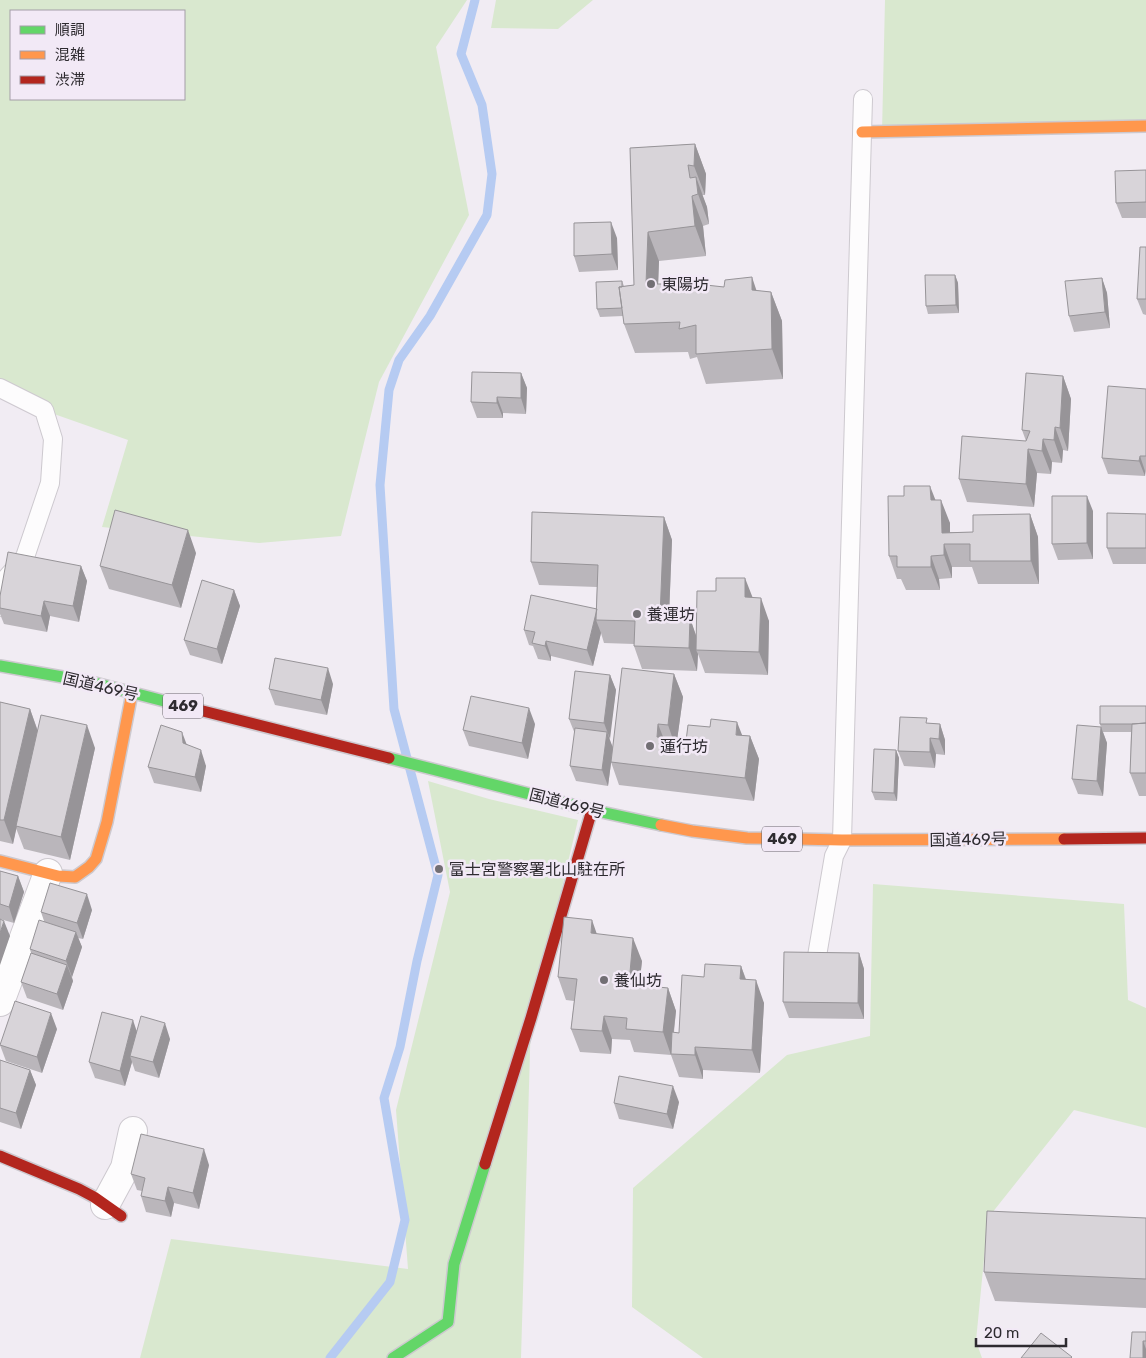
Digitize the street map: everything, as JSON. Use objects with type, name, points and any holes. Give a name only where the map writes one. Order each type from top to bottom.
[{"type":"main road","points":[[862,132],[1146,126]]},
{"type":"main road","name":"国道469号","points":[[0,666],[91,682],[364,754],[427,767],[592,810],[701,832],[747,838],[842,840],[1146,838]]},
{"type":"main road","points":[[0,861],[58,876],[74,876],[89,868],[96,859],[107,822],[132,693]]},
{"type":"main road","points":[[393,1358],[448,1322],[454,1264],[531,1018],[592,810]]},
{"type":"main road","points":[[0,1156],[79,1189],[113,1210]]},
{"type":"street","points":[[0,1002],[48,873]]},
{"type":"street","points":[[113,1210],[125,1168],[132,1131]]},
{"type":"lane","points":[[817,956],[834,856],[842,840],[863,99]]},
{"type":"lane","points":[[0,388],[44,410],[53,438],[50,483],[26,557],[3,582],[0,607]]},
{"type":"green space","points":[[0,0],[467,0],[436,47],[469,215],[379,382],[341,536],[259,543],[102,527],[128,440],[0,395]]},
{"type":"green space","points":[[496,0],[593,0],[558,29],[491,28]]},
{"type":"green space","points":[[885,0],[1146,0],[1146,126],[882,132]]},
{"type":"green space","points":[[428,781],[489,799],[578,820],[531,1018],[521,1358],[140,1358],[171,1239],[408,1269],[396,1110],[450,892]]},
{"type":"green space","points":[[873,884],[1124,904],[1128,1000],[1146,1008],[1146,1128],[1074,1110],[988,1218],[976,1341],[982,1358],[703,1358],[632,1307],[633,1188],[787,1055],[870,1036]]},
{"type":"building","points":[[695,144],[694,166],[688,165],[690,178],[696,177],[698,194],[692,196],[695,226],[648,232],[646,284],[697,284],[724,287],[725,280],[752,277],[752,290],[771,292],[772,349],[696,354],[696,325],[679,329],[680,322],[624,324],[619,287],[634,285],[630,148]]},
{"type":"building","points":[[1146,170],[1146,202],[1116,203],[1115,171]]},
{"type":"building","points":[[611,222],[612,254],[574,256],[574,223]]},
{"type":"building","points":[[1140,247],[1146,247],[1146,299],[1137,299]]},
{"type":"building","points":[[925,275],[955,275],[956,305],[926,306]]},
{"type":"building","points":[[1102,278],[1105,312],[1069,316],[1065,281]]},
{"type":"building","points":[[622,281],[622,287],[619,287],[622,308],[597,309],[596,282]]},
{"type":"building","points":[[472,372],[521,373],[521,398],[497,397],[497,403],[471,402]]},
{"type":"building","points":[[1026,373],[1063,376],[1060,428],[1055,427],[1054,440],[1043,439],[1042,451],[1028,449],[1026,484],[959,479],[962,436],[1026,441],[1030,431],[1022,430]]},
{"type":"building","points":[[1108,386],[1146,389],[1146,456],[1140,456],[1139,461],[1102,458]]},
{"type":"building","points":[[904,486],[930,486],[931,500],[941,500],[942,533],[973,532],[973,515],[1030,514],[1031,561],[970,561],[970,544],[944,544],[944,555],[931,556],[931,567],[897,567],[897,556],[889,556],[888,496],[904,496]]},
{"type":"building","points":[[1052,496],[1087,496],[1087,543],[1052,544]]},
{"type":"building","points":[[115,510],[188,530],[172,585],[100,566]]},
{"type":"building","name":"養運坊","points":[[532,512],[664,517],[660,617],[690,618],[689,648],[634,646],[635,621],[596,620],[598,565],[531,562]]},
{"type":"building","points":[[1107,513],[1146,514],[1146,548],[1107,548]]},
{"type":"building","points":[[8,552],[81,566],[73,606],[44,601],[41,616],[0,608],[0,596]]},
{"type":"building","points":[[716,578],[745,578],[745,597],[761,598],[759,652],[696,650],[697,591],[716,591]]},
{"type":"building","points":[[202,580],[234,590],[217,649],[184,640]]},
{"type":"building","points":[[531,595],[597,609],[587,650],[546,641],[545,646],[532,643],[535,632],[524,630]]},
{"type":"building","points":[[275,658],[328,668],[321,700],[269,689]]},
{"type":"building","points":[[622,668],[674,674],[668,725],[658,724],[657,737],[686,741],[688,725],[710,727],[711,719],[737,722],[736,735],[750,736],[745,778],[611,762]]},
{"type":"building","points":[[575,671],[610,675],[604,723],[569,719]]},
{"type":"building","points":[[471,696],[529,708],[522,743],[463,730]]},
{"type":"building","points":[[0,702],[30,709],[4,820],[0,820]]},
{"type":"building","points":[[1100,706],[1146,706],[1146,723],[1100,724]]},
{"type":"building","points":[[41,715],[87,725],[61,837],[16,826]]},
{"type":"building","points":[[900,717],[927,718],[926,723],[940,724],[939,739],[930,738],[930,752],[898,751]]},
{"type":"building","points":[[1146,723],[1146,773],[1130,773],[1132,724]]},
{"type":"building","points":[[161,725],[182,732],[183,743],[201,750],[195,777],[148,767]]},
{"type":"building","points":[[1077,725],[1101,727],[1097,781],[1072,779]]},
{"type":"building","points":[[575,728],[607,732],[602,770],[570,766]]},
{"type":"building","points":[[874,749],[896,750],[894,793],[872,792]]},
{"type":"building","points":[[0,871],[18,876],[9,907],[0,904]]},
{"type":"building","points":[[50,883],[87,894],[77,923],[41,912]]},
{"type":"building","name":"養仙坊","points":[[564,917],[592,920],[591,933],[633,938],[629,984],[668,988],[663,1032],[626,1029],[627,1018],[604,1016],[602,1031],[571,1029],[577,979],[558,977]]},
{"type":"building","points":[[0,919],[4,921],[0,933]]},
{"type":"building","points":[[39,920],[76,932],[66,961],[30,949]]},
{"type":"building","points":[[784,952],[859,953],[858,1003],[783,1002]]},
{"type":"building","points":[[31,953],[67,965],[57,994],[21,982]]},
{"type":"building","points":[[705,964],[741,966],[740,979],[756,980],[752,1050],[695,1047],[695,1055],[671,1054],[672,1032],[679,1033],[682,975],[704,977]]},
{"type":"building","points":[[15,1001],[51,1013],[37,1057],[0,1045]]},
{"type":"building","points":[[102,1012],[133,1020],[120,1071],[89,1062]]},
{"type":"building","points":[[141,1016],[165,1023],[153,1062],[130,1056]]},
{"type":"building","points":[[0,1060],[30,1070],[16,1113],[0,1108]]},
{"type":"building","points":[[619,1076],[673,1086],[667,1114],[614,1103]]},
{"type":"building","points":[[141,1134],[204,1149],[193,1193],[168,1187],[165,1201],[141,1196],[145,1178],[131,1174]]},
{"type":"building","points":[[987,1211],[1146,1218],[1146,1279],[984,1272]]},
{"type":"building","points":[[1132,1332],[1146,1332],[1146,1341],[1143,1341],[1143,1358],[1130,1358]]},
{"type":"building","points":[[1041,1333],[1072,1357],[1021,1358]]},
{"type":"waterway","points":[[330,1358],[390,1282],[405,1220],[384,1098],[400,1047],[417,961],[438,875],[394,709],[380,485],[389,390],[399,360],[430,316],[487,215],[492,174],[482,105],[461,54],[475,0]]},
{"type":"traffic: fast","points":[[0,666],[91,682],[191,708]]},
{"type":"traffic: fast","points":[[389,758],[592,810],[661,825]]},
{"type":"traffic: fast","points":[[393,1358],[448,1322],[454,1264],[485,1164]]},
{"type":"traffic: slow","points":[[862,132],[1146,126]]},
{"type":"traffic: slow","points":[[0,861],[58,876],[75,877],[89,867],[96,859],[107,822],[132,693]]},
{"type":"traffic: slow","points":[[661,825],[747,838],[842,840],[1064,839]]},
{"type":"traffic: jam","points":[[191,708],[389,758]]},
{"type":"traffic: jam","points":[[485,1164],[531,1018],[592,810]]},
{"type":"traffic: jam","points":[[1064,839],[1146,838]]},
{"type":"traffic: jam","points":[[0,1156],[79,1189],[121,1216]]},
{"type":"place","name":"東陽坊","points":[[651,284]]},
{"type":"place","name":"養運坊","points":[[637,614]]},
{"type":"place","name":"蓮行坊","points":[[650,746]]},
{"type":"place","name":"富士宮警察署北山駐在所","points":[[439,869]]},
{"type":"place","name":"養仙坊","points":[[604,980]]}]
